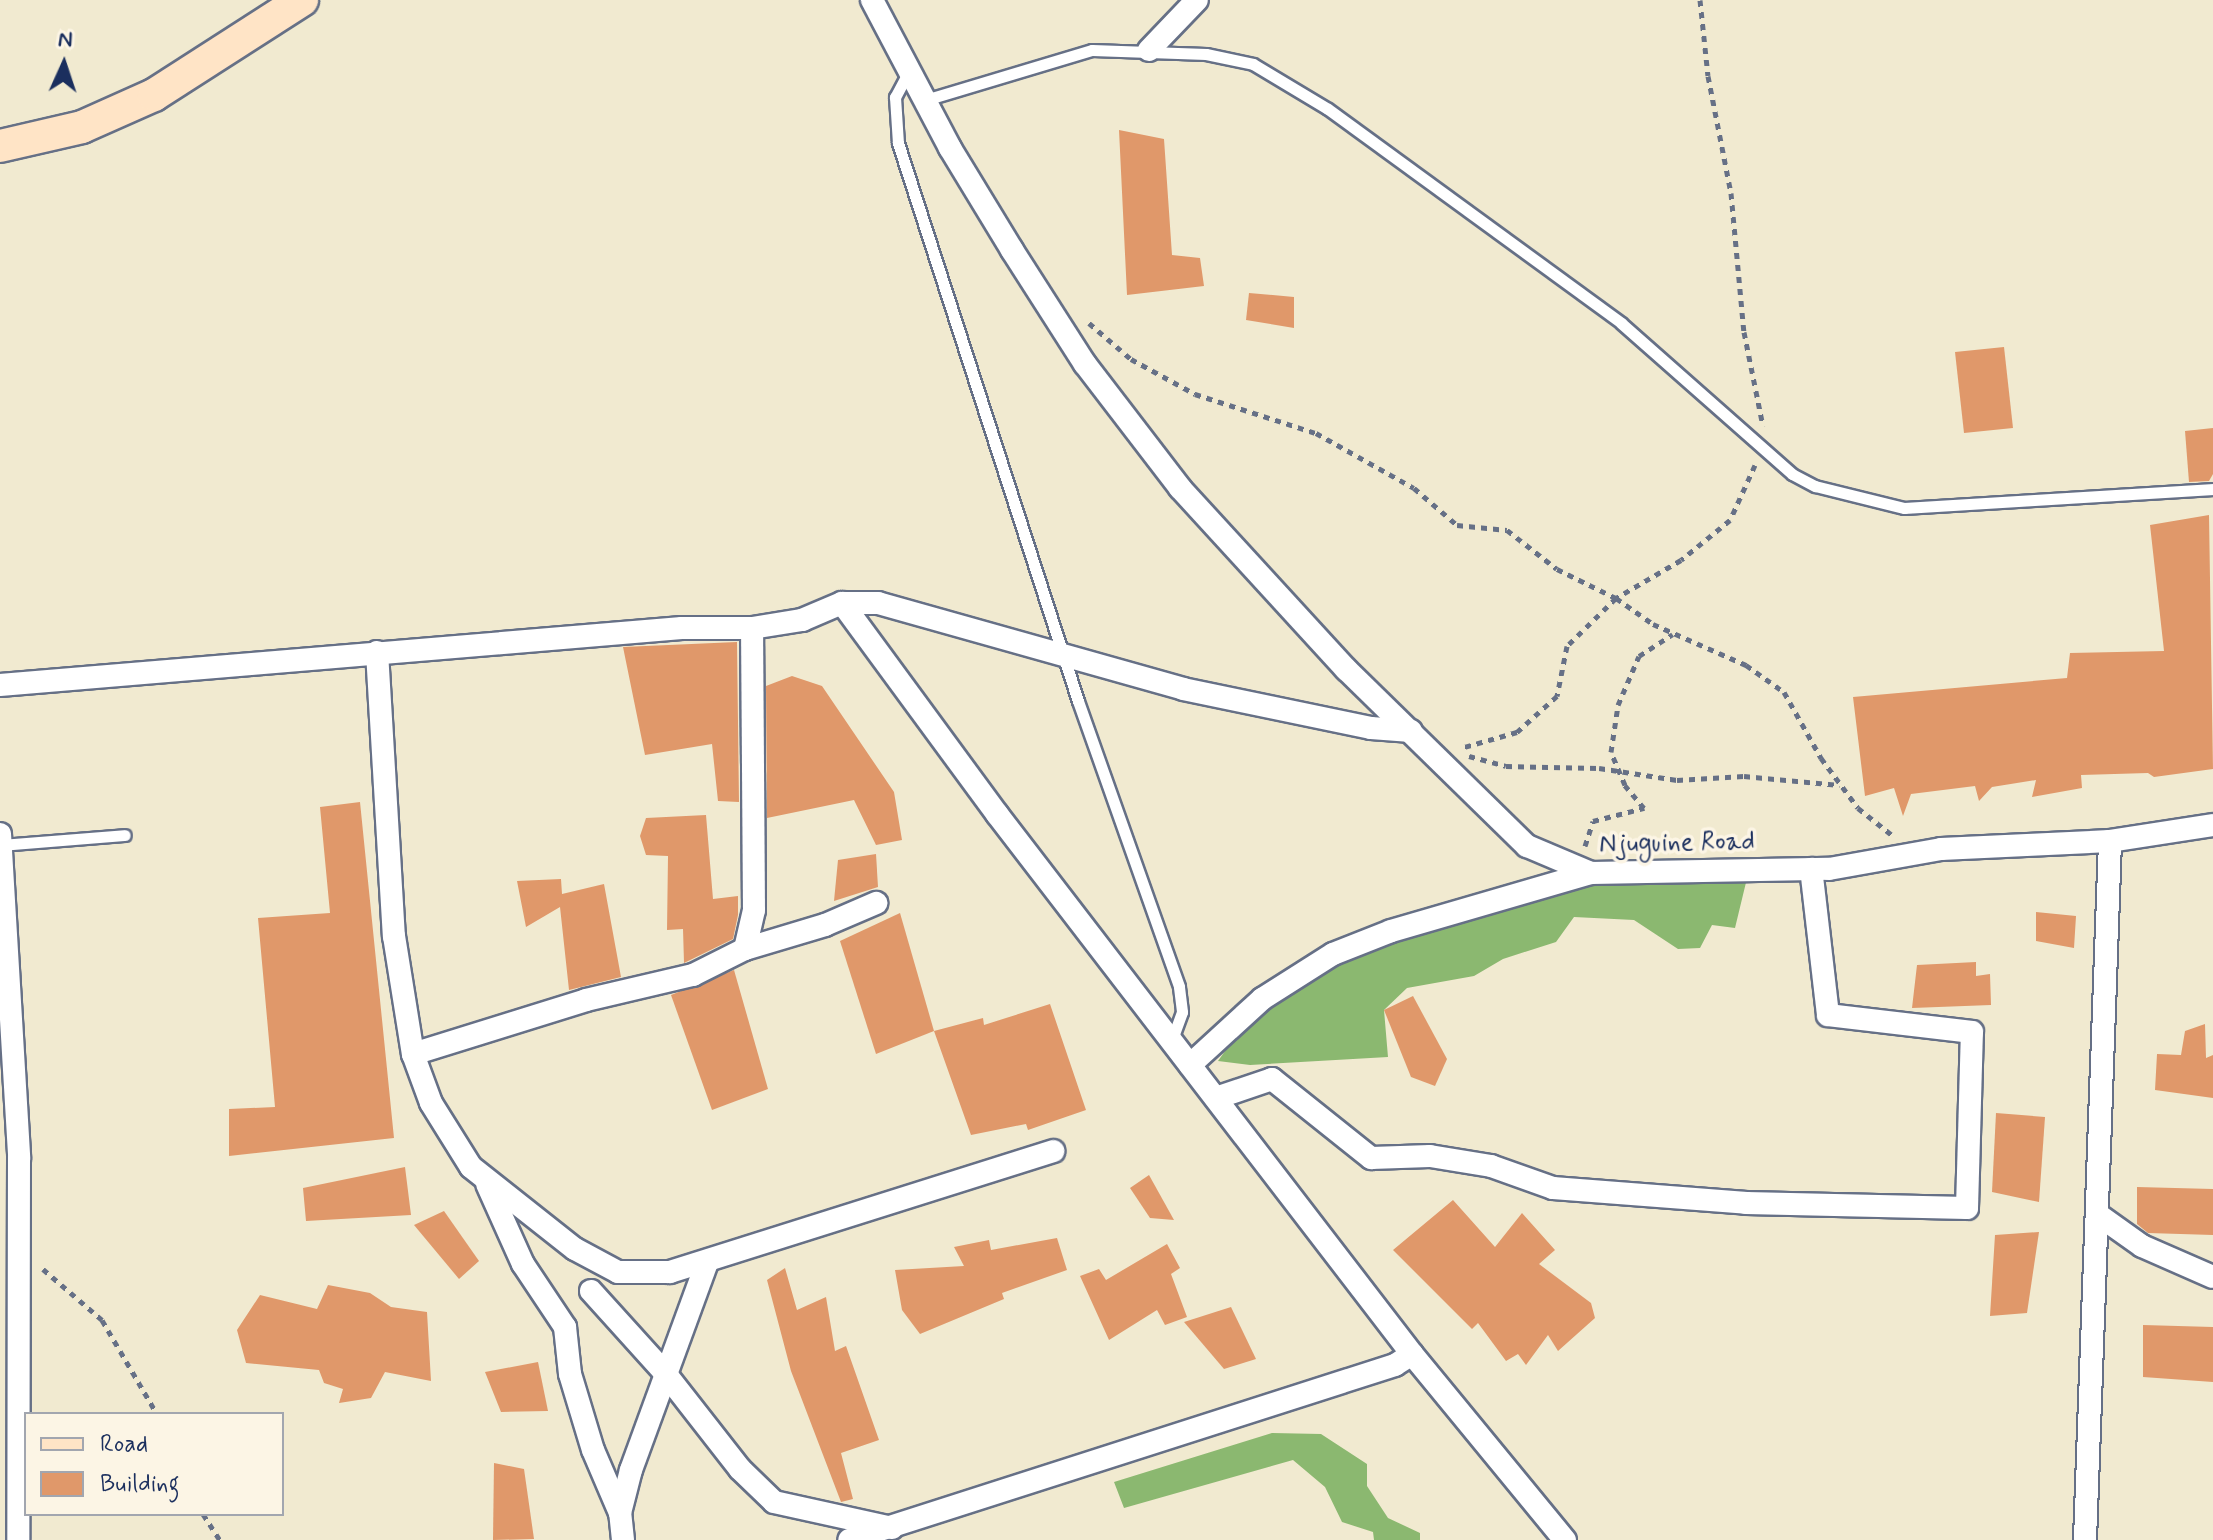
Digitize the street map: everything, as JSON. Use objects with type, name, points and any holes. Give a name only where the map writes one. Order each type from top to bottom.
[{"type":"main road","points":[[0,146],[82,127],[154,95],[302,0]]},
{"type":"street","points":[[872,0],[925,100],[1085,364],[1180,488],[1346,669],[1527,846],[1585,870]]},
{"type":"street","points":[[1149,50],[1197,0]]},
{"type":"street","points":[[0,685],[682,628],[752,628],[802,620],[842,603],[916,610],[1064,657],[1291,713],[1411,731]]},
{"type":"street","points":[[842,603],[1412,1354],[1565,1540]]},
{"type":"street","points":[[745,949],[754,910],[752,628]]},
{"type":"street","points":[[377,652],[394,936],[413,1054],[431,1103],[471,1167],[575,1249],[618,1272],[670,1272],[1053,1151]]},
{"type":"street","name":"Njuguine Road","points":[[1190,1065],[1262,999],[1333,954],[1391,931],[1585,870],[1811,869],[1915,853],[2110,841],[2213,825]]},
{"type":"street","points":[[2085,1540],[2110,841]]},
{"type":"street","points":[[1,853],[9,1159],[17,1248],[8,1425],[15,1539]]},
{"type":"street","points":[[1216,1098],[1272,1079],[1371,1158],[1430,1156],[1491,1166],[1553,1188],[1746,1203],[1967,1208],[1972,1032],[1828,1015],[1811,869]]},
{"type":"street","points":[[413,1054],[586,1000],[693,975],[745,949],[825,925],[876,903]]},
{"type":"street","points":[[485,1180],[523,1264],[565,1327],[570,1374],[593,1450],[620,1513],[623,1540]]},
{"type":"street","points":[[2097,1214],[2142,1246],[2213,1277]]},
{"type":"street","points":[[620,1513],[665,1373],[707,1262]]},
{"type":"street","points":[[557,1315],[618,1272]]},
{"type":"street","points":[[591,1291],[665,1373],[740,1469],[774,1502],[892,1528]]},
{"type":"street","points":[[849,1540],[1395,1365],[1412,1354]]},
{"type":"lane","points":[[925,100],[1092,50],[1149,50],[1253,64],[1287,80],[1621,323],[1766,451],[1815,486],[1904,508],[2213,489]]},
{"type":"lane","points":[[909,71],[895,97],[898,143],[1064,657],[1179,987],[1182,1012],[1172,1041]]},
{"type":"lane","points":[[1,853],[125,835]]},
{"type":"path","points":[[1700,0],[1708,76],[1731,193],[1744,332],[1766,451],[1730,520],[1681,560],[1616,598],[1567,646],[1557,696],[1517,732],[1453,751],[1506,766],[1619,771],[1677,780],[1744,776],[1841,785]]},
{"type":"path","points":[[1078,314],[1131,359],[1195,394],[1316,433],[1414,488],[1457,525],[1507,530],[1557,569],[1616,598],[1674,633],[1746,665],[1784,692],[1858,808],[1915,853]]},
{"type":"path","points":[[1585,870],[1593,821],[1644,808],[1619,771],[1611,752],[1618,705],[1639,656],[1674,633]]},
{"type":"path","points":[[17,1248],[102,1320],[156,1412]]},
{"type":"path","points":[[204,1516],[220,1540]]},
{"type":"green space","points":[[1749,870],[1735,928],[1712,925],[1700,948],[1678,949],[1634,920],[1574,917],[1556,942],[1503,959],[1474,976],[1407,988],[1384,1010],[1388,1057],[1250,1065],[1218,1061],[1262,999],[1333,954],[1591,873]]},
{"type":"green space","points":[[1272,1433],[1321,1434],[1367,1464],[1367,1486],[1388,1518],[1420,1533],[1420,1540],[1374,1540],[1373,1532],[1342,1522],[1325,1487],[1293,1460],[1124,1508],[1114,1482]]},
{"type":"building","points":[[1119,130],[1164,139],[1172,255],[1200,258],[1204,286],[1127,295]]},
{"type":"building","points":[[1249,293],[1294,297],[1294,328],[1246,320]]},
{"type":"building","points":[[2004,347],[2013,428],[1964,433],[1955,352]]},
{"type":"building","points":[[2213,428],[2213,474],[2209,481],[2189,482],[2185,431]]},
{"type":"building","points":[[2209,515],[2213,769],[2154,777],[2148,773],[2081,775],[2082,788],[2032,797],[2036,780],[1992,787],[1979,801],[1975,786],[1911,794],[1903,816],[1894,788],[1865,796],[1853,697],[2067,678],[2070,653],[2164,651],[2150,525]]},
{"type":"building","points":[[737,642],[739,802],[718,801],[712,744],[645,755],[623,647]]},
{"type":"building","points":[[792,676],[822,686],[894,792],[902,840],[876,845],[854,800],[767,818],[766,686]]},
{"type":"building","points":[[360,802],[394,1138],[229,1156],[229,1109],[275,1107],[258,918],[330,913],[320,807]]},
{"type":"building","points":[[706,815],[713,899],[738,896],[738,915],[733,939],[684,963],[683,929],[667,930],[668,856],[646,855],[640,836],[646,818]]},
{"type":"building","points":[[876,854],[878,887],[834,901],[838,860]]},
{"type":"building","points":[[561,879],[562,894],[604,884],[621,977],[569,990],[560,907],[526,927],[517,881]]},
{"type":"building","points":[[2036,912],[2076,916],[2074,948],[2036,941]]},
{"type":"building","points":[[900,913],[934,1031],[876,1054],[840,941]]},
{"type":"building","points":[[1976,962],[1976,976],[1990,974],[1991,1005],[1912,1008],[1917,965]]},
{"type":"building","points":[[734,970],[768,1089],[712,1110],[671,995]]},
{"type":"building","points":[[1413,996],[1447,1059],[1435,1086],[1411,1077],[1384,1010]]},
{"type":"building","points":[[1050,1004],[1086,1110],[1028,1130],[1026,1124],[971,1135],[934,1031],[983,1018],[984,1025]]},
{"type":"building","points":[[2205,1024],[2206,1058],[2213,1055],[2213,1098],[2155,1090],[2157,1054],[2181,1055],[2185,1031]]},
{"type":"building","points":[[1996,1113],[2045,1117],[2039,1202],[1992,1192]]},
{"type":"building","points":[[405,1167],[411,1215],[306,1221],[303,1188]]},
{"type":"building","points":[[1149,1175],[1174,1220],[1150,1218],[1130,1188]]},
{"type":"building","points":[[2137,1187],[2213,1189],[2213,1235],[2148,1233],[2137,1224]]},
{"type":"building","points":[[1453,1200],[1495,1247],[1522,1213],[1555,1250],[1539,1264],[1591,1303],[1595,1318],[1558,1351],[1548,1335],[1526,1365],[1518,1354],[1506,1361],[1478,1323],[1472,1329],[1393,1250]]},
{"type":"building","points":[[444,1211],[479,1261],[459,1279],[414,1225]]},
{"type":"building","points":[[2039,1232],[2027,1313],[1990,1316],[1995,1235]]},
{"type":"building","points":[[1057,1238],[1067,1270],[1002,1293],[1004,1299],[920,1334],[902,1310],[895,1270],[964,1266],[954,1247],[989,1240],[991,1250]]},
{"type":"building","points":[[1167,1244],[1180,1268],[1171,1274],[1187,1317],[1165,1325],[1157,1310],[1109,1340],[1080,1276],[1099,1269],[1106,1280]]},
{"type":"building","points":[[785,1268],[797,1310],[826,1297],[835,1351],[846,1346],[879,1440],[841,1453],[853,1499],[841,1502],[791,1371],[767,1280]]},
{"type":"building","points":[[328,1285],[370,1293],[391,1307],[427,1312],[431,1381],[385,1372],[371,1398],[339,1403],[343,1389],[324,1383],[319,1370],[246,1363],[237,1330],[260,1295],[317,1309]]},
{"type":"building","points":[[1231,1307],[1256,1359],[1224,1369],[1184,1322]]},
{"type":"building","points":[[2143,1325],[2213,1327],[2213,1382],[2143,1377]]},
{"type":"building","points":[[538,1362],[548,1411],[501,1412],[485,1372]]},
{"type":"building","points":[[494,1463],[524,1469],[534,1539],[493,1540]]}]
